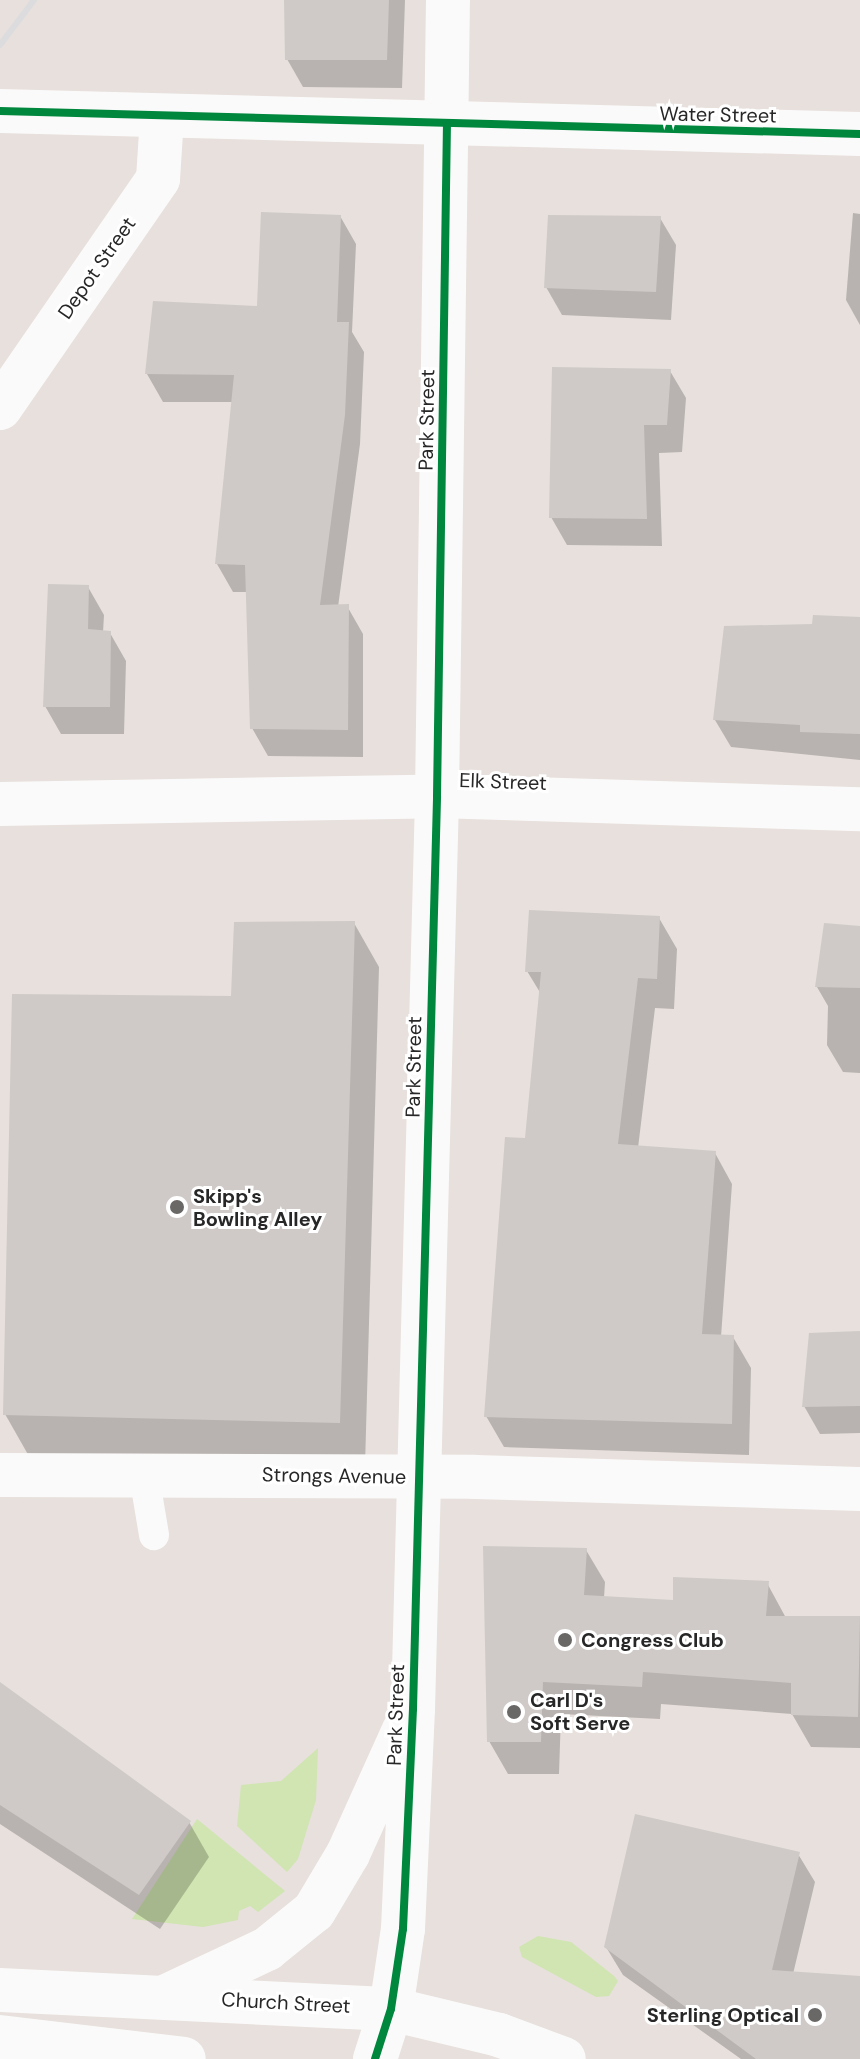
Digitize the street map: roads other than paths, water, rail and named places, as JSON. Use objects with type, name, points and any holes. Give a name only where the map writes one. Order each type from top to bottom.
[{"type":"street","name":"Park Street","points":[[375,2059],[391,2009],[403,1929],[413,1709],[437,796],[448,0]]},
{"type":"street","name":"Water Street","points":[[0,111],[860,134]]},
{"type":"street","name":"Depot Street","points":[[0,408],[158,179],[162,117]]},
{"type":"street","name":"Elk Street","points":[[0,804],[437,796],[860,809]]},
{"type":"street","name":"Strongs Avenue","points":[[0,1475],[419,1477],[860,1489]]},
{"type":"street","points":[[165,1997],[267,1949],[314,1911],[348,1854],[413,1709]]},
{"type":"street","name":"Church Street","points":[[0,1990],[391,2009],[499,2035],[564,2059]]},
{"type":"street","points":[[0,2037],[184,2059]]},
{"type":"lane","points":[[144,1475],[154,1535]]},
{"type":"railway","points":[[0,45],[34,0]]},
{"type":"place","name":"Skipp's Bowling Alley","points":[[177,1207]]},
{"type":"place","name":"Congress Club","points":[[565,1640]]},
{"type":"place","name":"Carl D's Soft Serve","points":[[514,1712]]},
{"type":"place","name":"Sterling Optical","points":[[815,2015]]}]
